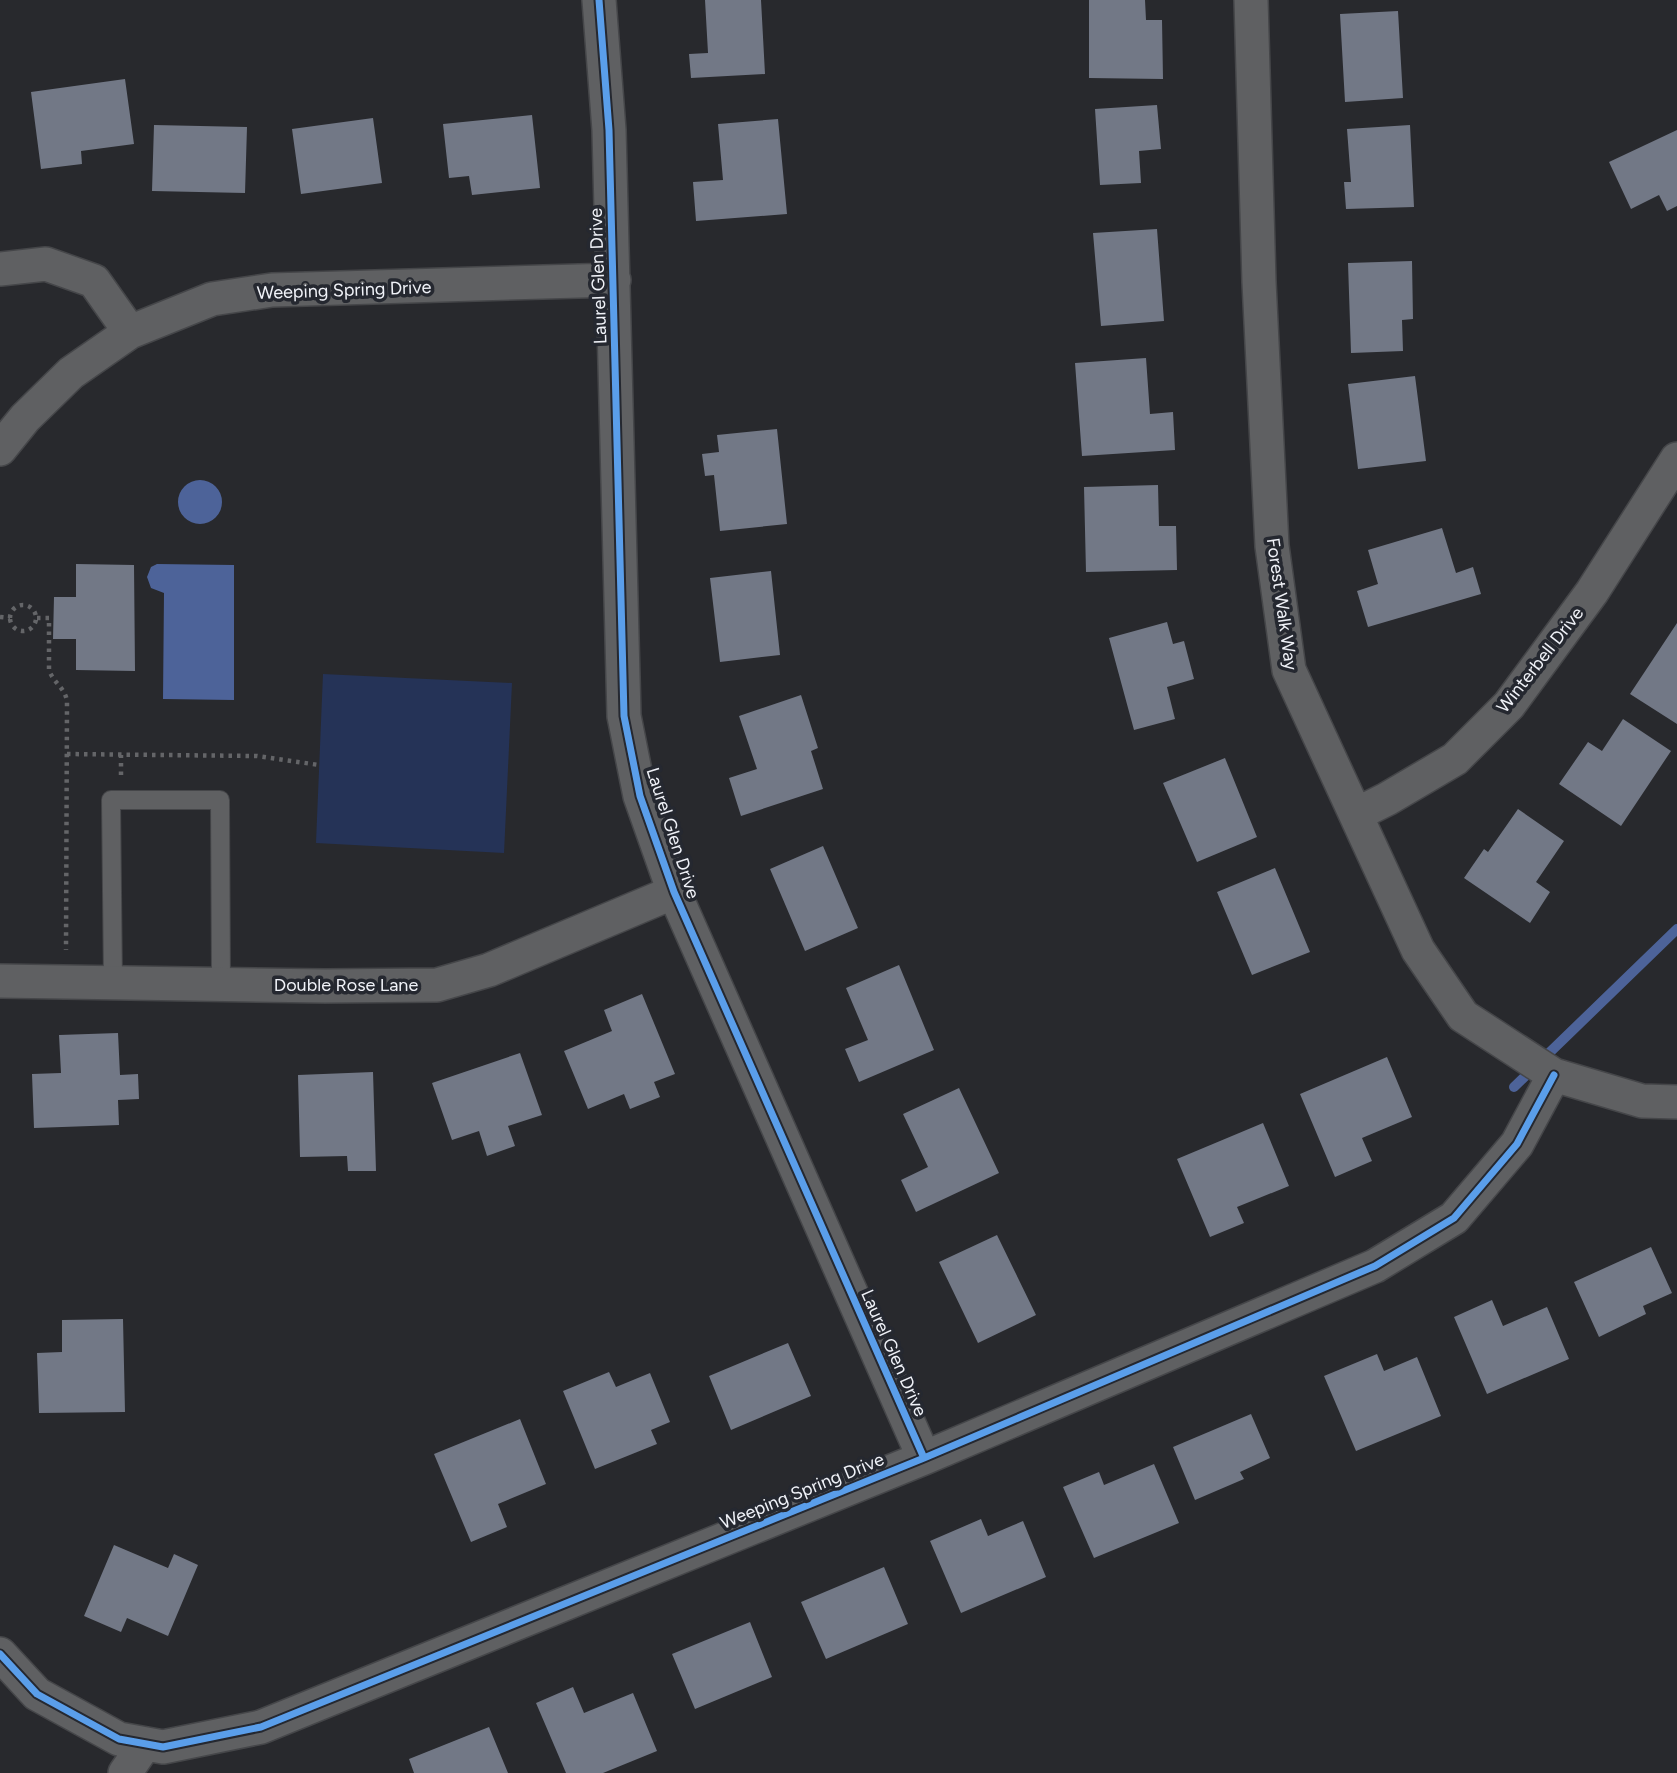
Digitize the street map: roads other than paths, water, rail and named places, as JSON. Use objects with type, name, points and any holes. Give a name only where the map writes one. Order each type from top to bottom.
[{"type":"street","name":"Laurel Glen Drive","points":[[598,0],[609,130],[624,716],[640,796],[674,892],[924,1458]]},
{"type":"street","name":"Forest Walk Way","points":[[1251,0],[1259,282],[1272,546],[1289,670],[1418,950],[1463,1016],[1553,1075],[1642,1101],[1677,1102]]},
{"type":"street","points":[[0,269],[46,264],[94,281],[130,332]]},
{"type":"street","name":"Weeping Spring Drive","points":[[0,449],[25,418],[71,373],[130,332],[212,299],[272,290],[614,280]]},
{"type":"street","name":"Winterbell Drive","points":[[1357,814],[1455,759],[1509,705],[1592,592],[1677,459]]},
{"type":"street","name":"Double Rose Lane","points":[[0,981],[407,987],[437,985],[489,970],[674,892]]},
{"type":"street","name":"Weeping Spring Drive","points":[[0,1654],[37,1694],[119,1740],[163,1747],[261,1727],[924,1458],[1375,1266],[1454,1218],[1517,1144],[1553,1075]]},
{"type":"street","points":[[125,1773],[145,1744]]},
{"type":"lane","points":[[113,983],[111,800],[220,800],[221,985]]},
{"type":"waterway","points":[[1514,1087],[1677,929]]}]
